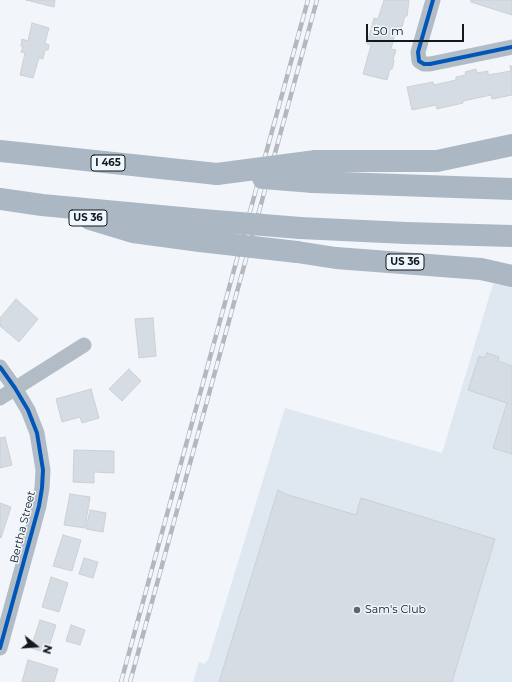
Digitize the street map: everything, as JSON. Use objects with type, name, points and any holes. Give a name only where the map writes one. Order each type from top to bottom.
[{"type":"highway","points":[[314,172],[437,161],[512,145]]},
{"type":"highway","name":"I 465","points":[[0,151],[217,174],[314,172],[512,189]]},
{"type":"highway","points":[[0,199],[42,205],[300,228],[512,236]]},
{"type":"highway","name":"US 36","points":[[42,205],[133,232],[336,258],[481,269],[512,276]]},
{"type":"street","points":[[433,0],[418,52],[419,61],[424,64],[512,47]]},
{"type":"street","points":[[0,398],[84,345]]},
{"type":"street","name":"Bertha Street","points":[[0,367],[26,404],[37,433],[42,457],[42,488],[39,506],[0,648]]},
{"type":"shaded area","points":[[493,284],[512,285],[512,682],[193,682],[199,662],[204,664],[208,660],[285,408],[442,453]]},
{"type":"building","points":[[26,0],[55,0],[54,7]]},
{"type":"building","points":[[384,0],[409,0],[407,16],[405,16],[402,27],[397,26],[391,49],[396,50],[394,61],[387,80],[363,74],[371,45],[367,44],[374,18],[378,19]]},
{"type":"building","points":[[471,0],[512,0],[512,15],[471,2]]},
{"type":"building","points":[[32,23],[49,28],[45,43],[49,45],[48,50],[45,50],[43,59],[39,58],[33,78],[20,75],[25,53],[21,52],[23,47],[21,46],[22,39],[28,41]]},
{"type":"building","points":[[510,66],[512,66],[512,95],[492,99],[491,95],[463,101],[463,103],[437,109],[436,105],[412,110],[407,87],[433,82],[434,85],[456,80],[456,77],[466,75],[465,72],[476,69],[477,73],[488,71],[488,75],[511,71]]},
{"type":"building","points":[[16,299],[38,319],[19,342],[0,326],[0,318]]},
{"type":"building","points":[[153,318],[156,356],[139,358],[135,319]]},
{"type":"building","points":[[487,353],[499,357],[498,361],[512,366],[512,454],[493,448],[507,403],[468,390],[479,356],[485,358]]},
{"type":"building","points":[[129,369],[141,381],[122,401],[109,389]]},
{"type":"building","points":[[91,389],[99,418],[82,423],[80,417],[62,422],[56,399]]},
{"type":"building","points":[[5,437],[12,465],[0,468],[0,438]]},
{"type":"building","points":[[74,450],[114,451],[114,473],[94,472],[94,483],[73,482]]},
{"type":"building","name":"Sam's Club","points":[[278,490],[285,494],[356,515],[361,498],[495,539],[452,682],[219,682]]},
{"type":"building","points":[[70,494],[90,497],[85,528],[64,525]]},
{"type":"building","points":[[0,503],[11,507],[1,538],[0,537]]},
{"type":"building","points":[[90,510],[106,513],[103,532],[86,529]]},
{"type":"building","points":[[63,535],[81,540],[72,571],[53,566]]},
{"type":"building","points":[[84,558],[98,562],[93,578],[79,574]]},
{"type":"building","points":[[51,577],[68,583],[59,612],[42,607]]},
{"type":"building","points":[[40,620],[56,625],[47,653],[31,648]]},
{"type":"building","points":[[71,625],[85,630],[80,645],[66,641]]},
{"type":"building","points":[[28,660],[58,669],[54,682],[22,682]]},
{"type":"railway","points":[[121,682],[308,0]]},
{"type":"railway","points":[[130,682],[317,0]]},
{"type":"cycle path","points":[[433,0],[418,52],[419,61],[424,64],[512,47]]},
{"type":"cycle path","points":[[0,367],[28,410],[37,433],[43,470],[39,506],[0,648]]},
{"type":"place","name":"Sam's Club","points":[[357,610]]}]
